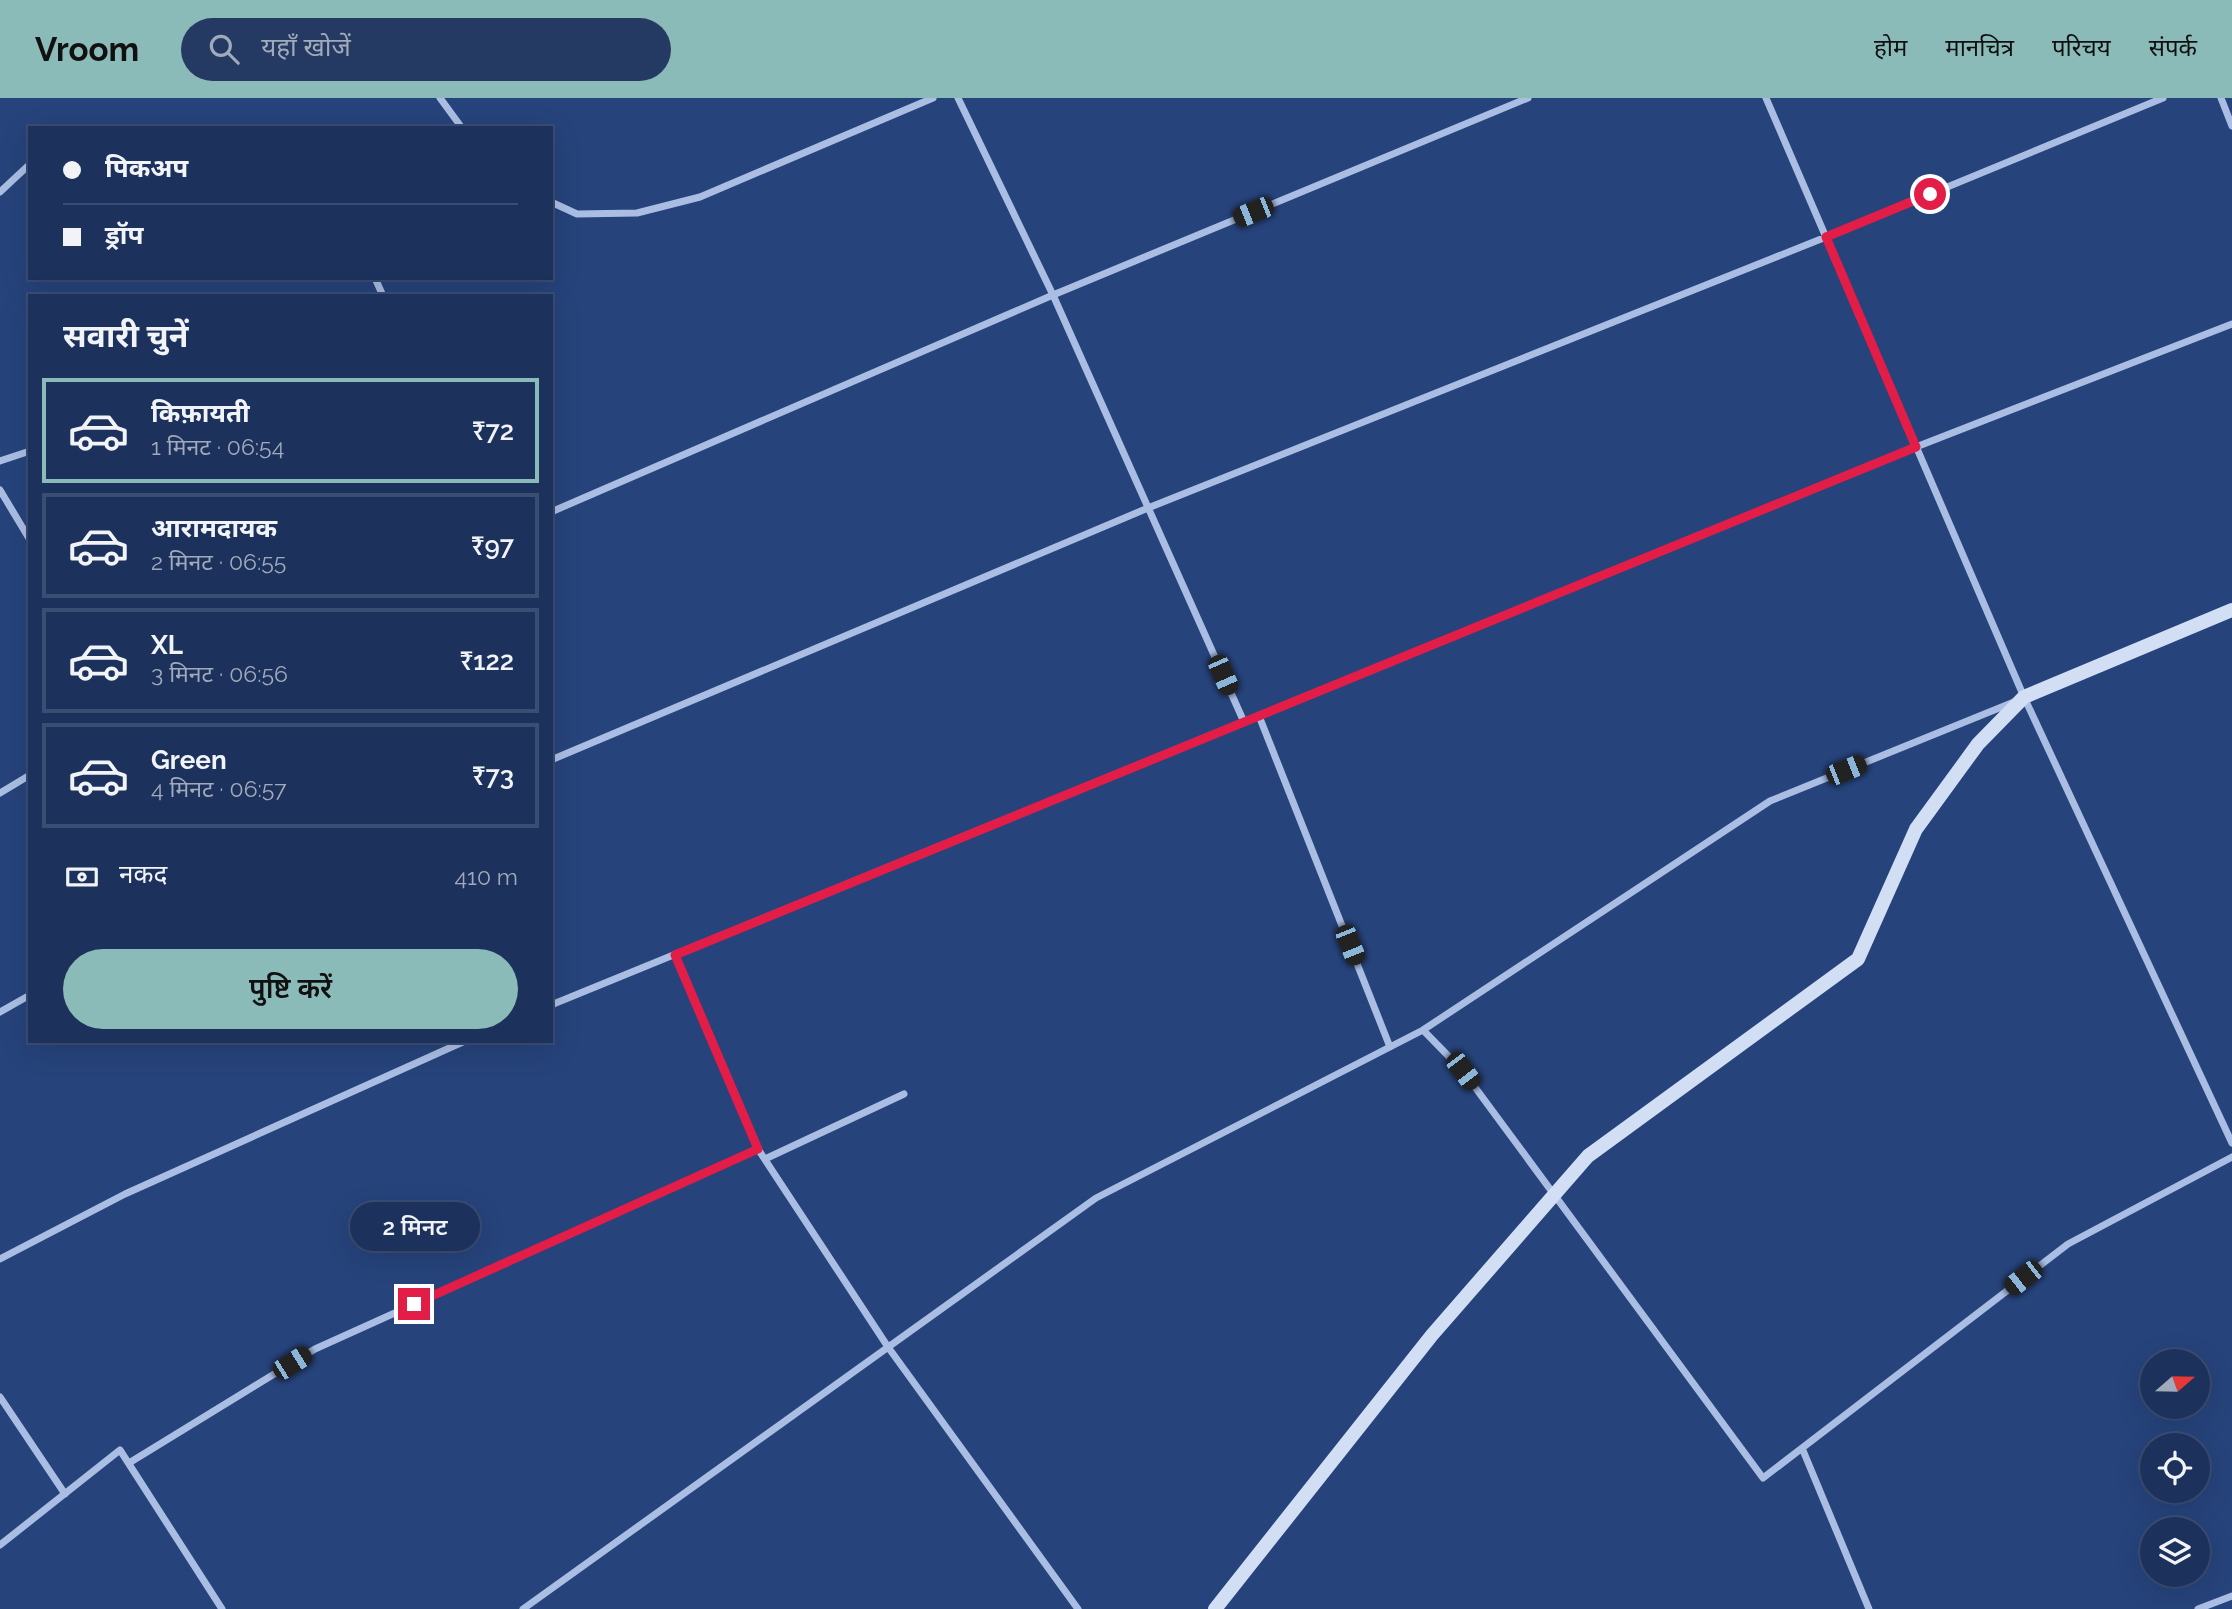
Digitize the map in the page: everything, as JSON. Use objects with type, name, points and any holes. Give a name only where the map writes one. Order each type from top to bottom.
[{"type":"main road","points":[[1215,1609],[1432,1335],[1588,1156],[1858,958],[1916,829],[1978,744],[2024,697],[2232,610]]},
{"type":"street","points":[[440,98],[461,126]]},
{"type":"street","points":[[553,203],[577,214],[637,213],[700,197],[933,98]]},
{"type":"street","points":[[958,98],[1053,295],[1244,722]]},
{"type":"street","points":[[553,511],[1053,295],[1528,98]]},
{"type":"street","points":[[1766,98],[2024,697],[2232,1143]]},
{"type":"street","points":[[553,759],[1148,508],[1826,237],[2162,98]]},
{"type":"street","points":[[2221,98],[2232,126]]},
{"type":"street","points":[[0,192],[28,166]]},
{"type":"street","points":[[553,1004],[1916,447],[2232,324]]},
{"type":"street","points":[[0,461],[28,452]]},
{"type":"street","points":[[0,490],[28,538]]},
{"type":"street","points":[[523,1609],[1096,1198],[1423,1030],[1770,801],[2024,697]]},
{"type":"street","points":[[1259,716],[1390,1047]]},
{"type":"street","points":[[0,793],[28,776]]},
{"type":"street","points":[[675,955],[758,1149],[888,1347],[1078,1609]]},
{"type":"street","points":[[0,1012],[28,996]]},
{"type":"street","points":[[1423,1030],[1463,1071],[1763,1478],[2068,1244],[2232,1157]]},
{"type":"street","points":[[0,1259],[125,1194],[461,1043]]},
{"type":"street","points":[[765,1159],[904,1094]]},
{"type":"street","points":[[129,1463],[315,1349],[758,1149]]},
{"type":"street","points":[[0,1397],[65,1494]]},
{"type":"street","points":[[1802,1448],[1869,1609]]},
{"type":"street","points":[[0,1545],[120,1450],[222,1609]]},
{"type":"street","points":[[2198,1609],[2232,1595]]},
{"type":"route","points":[[414,1304],[758,1149],[675,955],[1916,447],[1826,237],[1930,194]]}]
